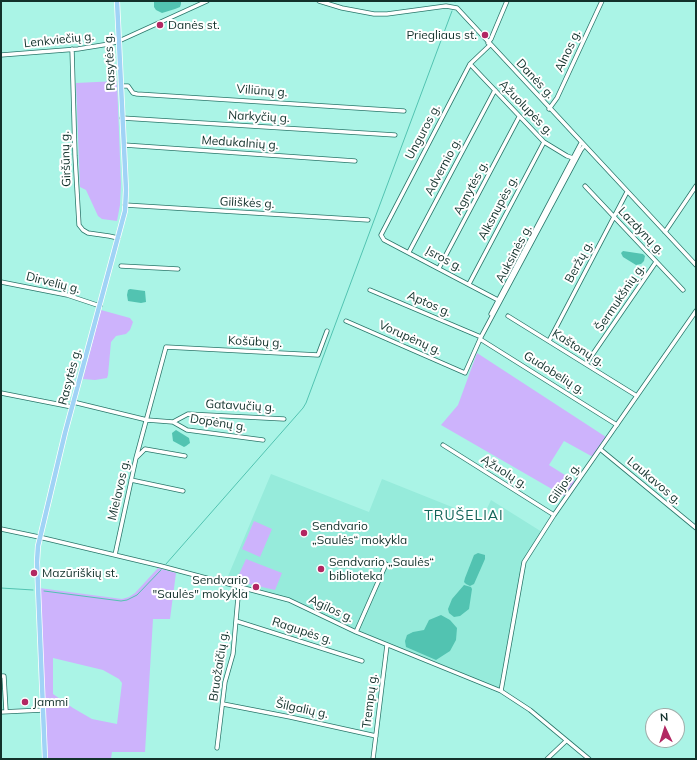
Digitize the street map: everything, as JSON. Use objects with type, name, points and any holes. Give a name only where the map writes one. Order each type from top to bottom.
[{"type":"main road","name":"Rasytės g.","points":[[45,759],[37,562],[39,537],[126,206],[118,1]]},
{"type":"street","points":[[119,41],[207,1]]},
{"type":"street","points":[[319,1],[342,8],[374,14],[387,14],[449,6],[451,1]]},
{"type":"street","name":"Unguros g.","points":[[381,235],[470,64],[489,44],[507,1]]},
{"type":"street","name":"Alnos g.","points":[[550,109],[557,98],[602,1]]},
{"type":"street","name":"Danės g.","points":[[449,6],[457,8],[461,12],[489,44],[696,265]]},
{"type":"street","name":"Lenkviečių g.","points":[[1,55],[72,49],[109,44],[119,41]]},
{"type":"street","name":"Giršūnų g.","points":[[72,49],[79,225],[88,233],[118,238]]},
{"type":"street","name":"Ąžuolupės g.","points":[[470,64],[544,142],[566,156],[573,158]]},
{"type":"street","name":"Viliūnų g.","points":[[122,86],[128,86],[137,94],[404,111]]},
{"type":"street","name":"Advernio g.","points":[[409,252],[495,90]]},
{"type":"street","name":"Agnytės g.","points":[[439,268],[520,117]]},
{"type":"street","name":"Narkyčių g.","points":[[122,118],[395,134]]},
{"type":"street","name":"Alksnupės g.","points":[[469,284],[544,142]]},
{"type":"street","points":[[491,314],[573,158],[583,144]]},
{"type":"street","name":"Auksinės g.","points":[[465,373],[480,338],[583,144]]},
{"type":"street","name":"Medukalnių g.","points":[[124,146],[355,161]]},
{"type":"street","name":"Lazdynų g.","points":[[585,186],[683,290]]},
{"type":"street","points":[[665,232],[696,186]]},
{"type":"street","name":"Beržų g.","points":[[549,341],[627,192]]},
{"type":"street","name":"Giliškės g.","points":[[126,206],[368,220]]},
{"type":"street","name":"Įsros g.","points":[[381,235],[384,240],[498,300]]},
{"type":"street","name":"Šermukšnių g.","points":[[586,364],[656,262]]},
{"type":"street","points":[[121,266],[178,269]]},
{"type":"street","name":"Dirvelių g.","points":[[1,282],[67,295],[100,306]]},
{"type":"street","name":"Aptos g.","points":[[370,290],[480,338]]},
{"type":"street","name":"Gilijos g.","points":[[500,691],[524,562],[554,516],[696,311]]},
{"type":"street","name":"Kaštonų g.","points":[[508,316],[637,396]]},
{"type":"street","name":"Vorupėnų g.","points":[[346,321],[465,373]]},
{"type":"street","name":"Košūbų g.","points":[[147,420],[166,347],[318,355],[327,331]]},
{"type":"street","name":"Gudobelių g.","points":[[480,338],[617,425]]},
{"type":"street","name":"Dopėnų g.","points":[[1,393],[73,404],[147,420],[172,422],[187,430],[263,440]]},
{"type":"street","name":"Gatavučių g.","points":[[172,422],[188,414],[284,418]]},
{"type":"street","points":[[136,458],[147,420]]},
{"type":"street","name":"Ąžuolų g.","points":[[443,445],[554,516]]},
{"type":"street","name":"Laukavos g.","points":[[600,449],[696,528]]},
{"type":"street","name":"Mielavos g.","points":[[115,555],[136,458],[145,450],[185,456]]},
{"type":"street","points":[[131,480],[182,491]]},
{"type":"street","name":"Agilos g.","points":[[1,529],[115,555],[289,600],[356,632],[500,691],[530,710],[588,759]]},
{"type":"street","points":[[356,632],[386,564]]},
{"type":"street","name":"Bruožaičių g.","points":[[217,748],[227,676],[233,654],[239,586]]},
{"type":"street","name":"Ragupės g.","points":[[236,622],[362,661]]},
{"type":"street","name":"Trempų g.","points":[[373,759],[387,645]]},
{"type":"street","points":[[1,676],[4,676],[6,711]]},
{"type":"street","name":"Šilgalių g.","points":[[223,704],[290,716],[376,736]]},
{"type":"street","points":[[1,712],[43,710]]},
{"type":"street","points":[[547,759],[566,740]]},
{"type":"shaded area","points":[[154,1],[181,1],[181,4],[180,7],[162,13],[154,7]]},
{"type":"shaded area","points":[[117,81],[121,184],[120,205],[117,221],[102,219],[98,216],[86,190],[80,187],[76,83]]},
{"type":"shaded area","points":[[623,251],[643,254],[645,256],[644,261],[641,264],[636,265],[623,257],[621,253]]},
{"type":"shaded area","points":[[128,290],[145,291],[146,302],[141,303],[128,301],[127,295]]},
{"type":"shaded area","points":[[101,310],[130,318],[133,322],[130,330],[126,334],[116,336],[111,342],[107,378],[95,380],[83,379]]},
{"type":"shaded area","points":[[477,353],[606,437],[593,457],[564,441],[549,465],[576,482],[564,496],[441,425],[458,405]]},
{"type":"shaded area","points":[[176,430],[189,438],[190,443],[184,447],[173,441],[172,433]]},
{"type":"shaded area","points":[[271,474],[369,512],[382,479],[482,519],[491,500],[542,532],[522,564],[499,687],[495,688],[352,628],[293,600],[226,581]]},
{"type":"shaded area","points":[[254,521],[272,529],[260,557],[242,549]]},
{"type":"shaded area","points":[[478,553],[485,555],[485,559],[474,584],[470,586],[464,582],[474,555]]},
{"type":"shaded area","points":[[246,559],[282,573],[275,590],[236,581]]},
{"type":"shaded area","points":[[158,568],[176,573],[170,619],[153,619],[145,752],[112,752],[111,759],[48,759],[39,588],[122,599],[135,593]],"holes":[[[53,658],[103,670],[119,679],[122,683],[117,724],[92,719],[53,694]]]},
{"type":"shaded area","points":[[464,585],[471,587],[472,589],[469,609],[460,616],[454,617],[449,613],[448,609],[452,599]]},
{"type":"shaded area","points":[[441,615],[450,620],[457,628],[456,640],[450,651],[436,660],[406,647],[405,641],[407,635],[424,630],[429,620]]},
{"type":"waterway","points":[[166,564],[306,403],[452,11]]},
{"type":"waterway","points":[[44,591],[121,601],[127,600],[137,595],[161,570]]},
{"type":"waterway","points":[[1,588],[33,590]]},
{"type":"place","name":"Danės st.","points":[[160,25]]},
{"type":"place","name":"Priegliaus st.","points":[[485,35]]},
{"type":"place","name":"Sendvario „Saulės“ mokykla","points":[[304,533]]},
{"type":"place","name":"Sendvario „Saulės“ biblioteka","points":[[321,569]]},
{"type":"place","name":"Mazūriškių st.","points":[[34,573]]},
{"type":"place","name":"Sendvario \"Saulės\" mokykla","points":[[256,587]]},
{"type":"place","name":"Jammi","points":[[25,702]]},
{"type":"district","name":"TRUŠELIAI","points":[[464,516]]}]
